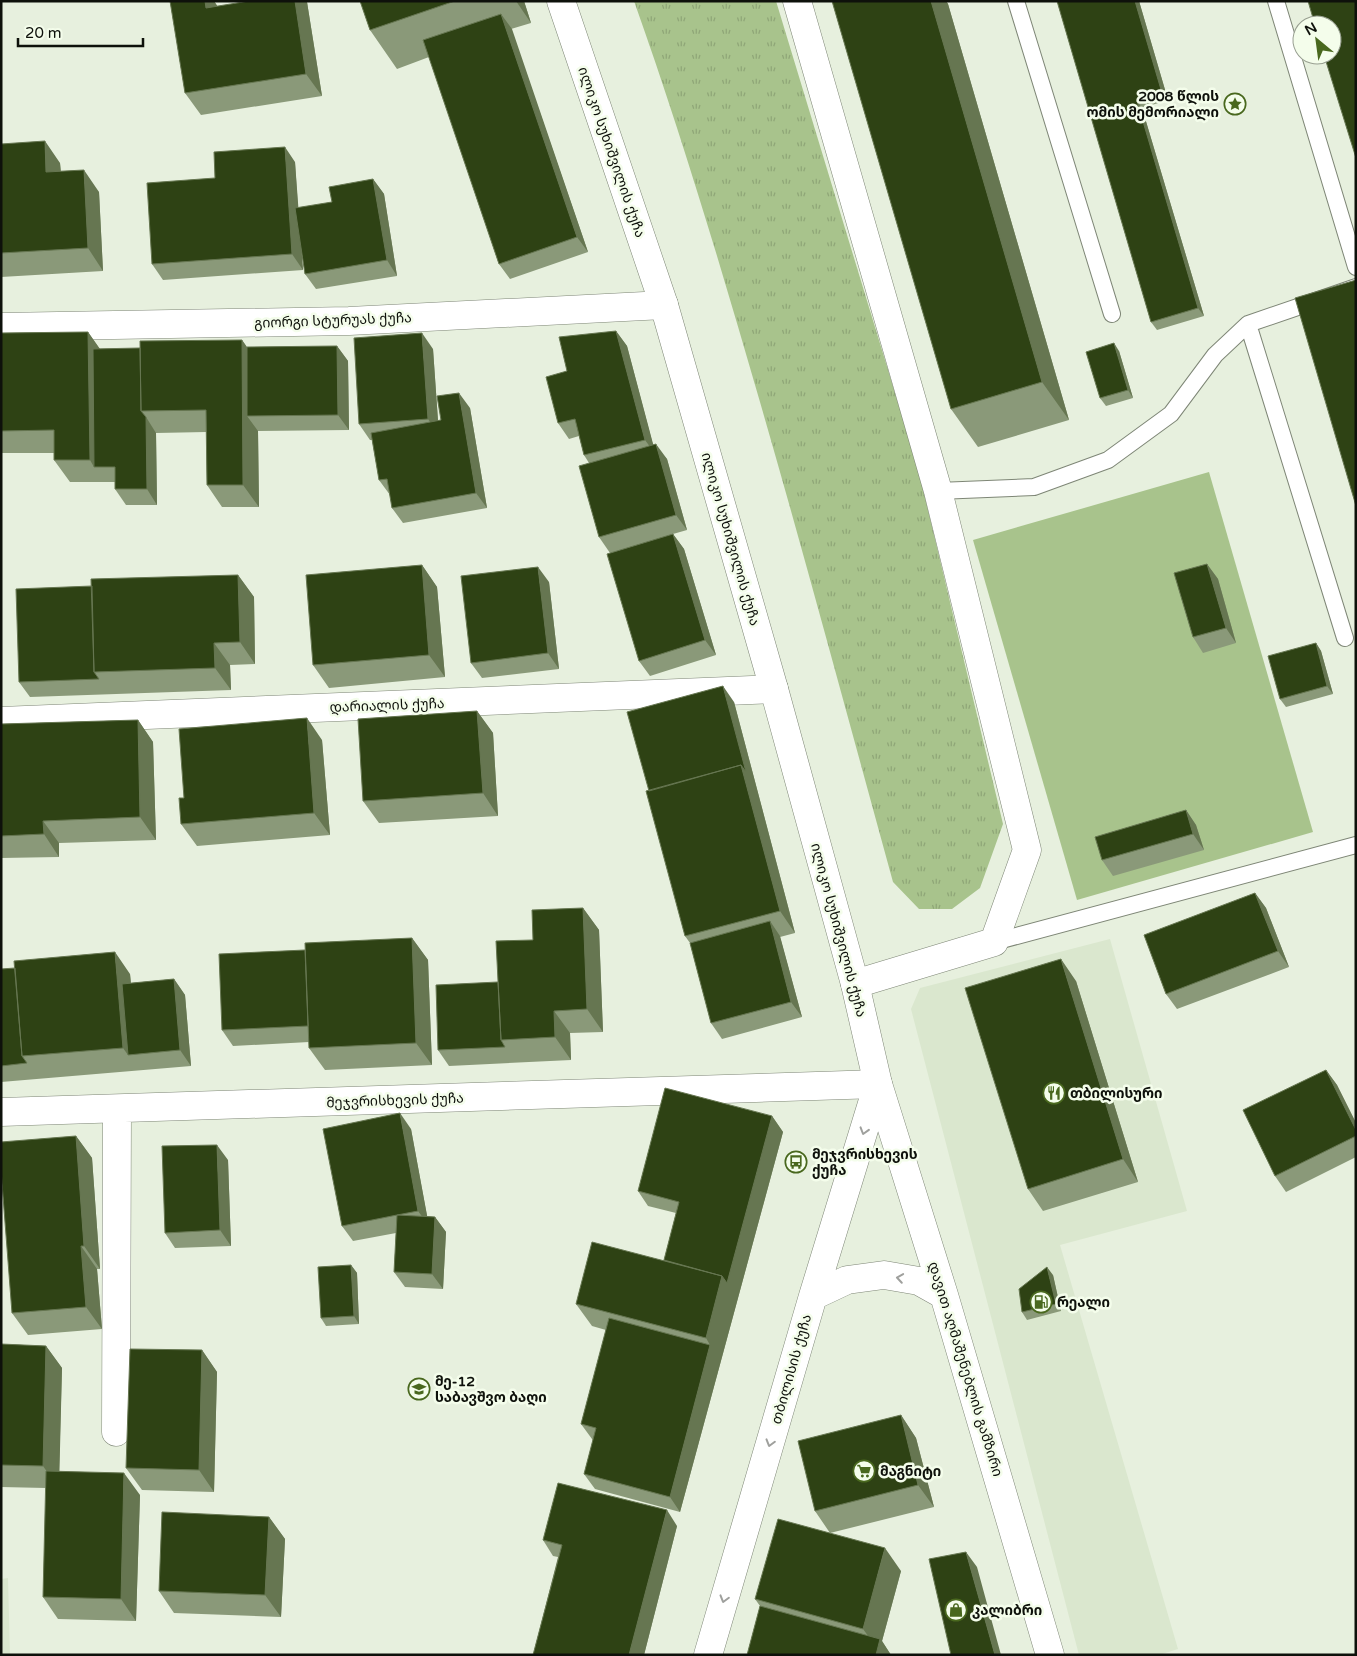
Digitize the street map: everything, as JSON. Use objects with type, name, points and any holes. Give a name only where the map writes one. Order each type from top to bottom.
[{"type":"street","name":"ილიკო სუხიშვილის ქუჩა","points":[[561,1],[664,305],[856,984],[878,1084]]},
{"type":"street","points":[[798,1],[938,491],[1027,850],[994,942],[856,984]]},
{"type":"street","name":"გიორგი სტურუას ქუჩა","points":[[1,327],[334,322],[664,305]]},
{"type":"street","name":"დარიალის ქუჩა","points":[[1,721],[774,689]]},
{"type":"street","name":"მეჯვრისხევის ქუჩა","points":[[1,1112],[878,1084]]},
{"type":"street","name":"დავით აღმაშენებლის გამზირი","points":[[878,1084],[944,1296],[1050,1655]]},
{"type":"street","name":"თბილისის ქუჩა","points":[[708,1655],[813,1296],[878,1084]]},
{"type":"street","points":[[116,1432],[117,1108]]},
{"type":"street","points":[[813,1296],[847,1280],[884,1275],[919,1281],[944,1296]]},
{"type":"lane","points":[[1016,1],[1112,314]]},
{"type":"lane","points":[[1276,1],[1356,267]]},
{"type":"lane","points":[[938,491],[1034,487],[1108,460],[1171,414],[1215,356],[1248,324],[1356,287]]},
{"type":"lane","points":[[1248,324],[1345,638]]},
{"type":"lane","points":[[994,942],[1356,845]]},
{"type":"shaded area","points":[[1110,939],[1187,1211],[1060,1245],[1178,1649],[1159,1655],[1079,1655],[911,1009],[920,988]]},
{"type":"shaded area","points":[[8,1578],[10,1655],[1,1655],[1,1579]]},
{"type":"green space","points":[[634,1],[776,1],[919,472],[1003,824],[980,888],[952,909],[919,909],[893,882],[745,351],[684,150]]},
{"type":"green space","points":[[1209,472],[1313,832],[1077,900],[973,540]]},
{"type":"building","points":[[170,1],[205,1],[206,8],[249,1],[295,1],[306,74],[185,93]]},
{"type":"building","points":[[360,1],[455,1],[370,30]]},
{"type":"building","points":[[832,1],[931,1],[1042,382],[951,409]]},
{"type":"building","points":[[1057,1],[1135,1],[1162,93],[1137,101],[1198,308],[1151,322]]},
{"type":"building","points":[[1308,1],[1356,1],[1356,158],[1327,65],[1342,65],[1342,15],[1312,15]]},
{"type":"building","points":[[501,14],[577,237],[499,264],[423,40]]},
{"type":"building","points":[[45,141],[46,172],[84,170],[88,248],[1,253],[1,144]]},
{"type":"building","points":[[285,147],[292,254],[152,264],[147,183],[215,178],[214,152]]},
{"type":"building","points":[[373,179],[387,260],[305,274],[295,208],[332,202],[329,187]]},
{"type":"building","points":[[1356,280],[1356,506],[1295,298]]},
{"type":"building","points":[[616,331],[645,440],[584,455],[575,419],[558,423],[546,377],[567,371],[559,337]]},
{"type":"building","points":[[88,332],[90,460],[54,460],[54,430],[1,431],[1,333]]},
{"type":"building","points":[[422,333],[428,419],[359,424],[354,338]]},
{"type":"building","points":[[242,340],[243,485],[207,485],[206,410],[141,411],[140,341]]},
{"type":"building","points":[[1114,343],[1128,390],[1100,398],[1086,352]]},
{"type":"building","points":[[337,346],[338,415],[247,416],[247,347]]},
{"type":"building","points":[[140,348],[141,411],[146,417],[147,489],[115,489],[115,467],[94,467],[93,349]]},
{"type":"building","points":[[459,393],[476,493],[392,508],[387,479],[379,480],[371,433],[441,420],[437,396]]},
{"type":"building","points":[[656,444],[676,515],[599,537],[579,466]]},
{"type":"building","points":[[673,534],[705,640],[639,661],[607,554]]},
{"type":"building","points":[[1207,564],[1226,628],[1193,637],[1174,573]]},
{"type":"building","points":[[422,565],[429,655],[313,665],[306,575]]},
{"type":"building","points":[[538,567],[548,653],[471,663],[461,576]]},
{"type":"building","points":[[238,575],[240,642],[214,643],[215,668],[94,672],[91,579]]},
{"type":"building","points":[[92,586],[94,672],[99,679],[19,682],[16,589]]},
{"type":"building","points":[[1316,643],[1327,686],[1280,699],[1268,656]]},
{"type":"building","points":[[723,686],[746,772],[741,765],[649,791],[627,712]]},
{"type":"building","points":[[477,711],[483,793],[363,801],[358,719]]},
{"type":"building","points":[[307,718],[314,813],[181,824],[179,798],[184,798],[179,729]]},
{"type":"building","points":[[138,720],[140,817],[43,821],[44,834],[1,836],[1,724]]},
{"type":"building","points":[[741,765],[780,911],[685,936],[646,791]]},
{"type":"building","points":[[1186,810],[1193,834],[1102,860],[1095,837]]},
{"type":"building","points":[[1255,893],[1278,951],[1166,994],[1144,935]]},
{"type":"building","points":[[583,908],[587,1009],[554,1011],[555,1037],[501,1040],[496,941],[533,940],[532,910]]},
{"type":"building","points":[[770,921],[791,1002],[711,1023],[690,943]]},
{"type":"building","points":[[412,938],[416,1043],[309,1048],[305,943]]},
{"type":"building","points":[[305,950],[308,1026],[222,1030],[219,954]]},
{"type":"building","points":[[115,952],[123,1048],[22,1056],[14,961]]},
{"type":"building","points":[[1061,959],[1123,1159],[1028,1189],[965,988]]},
{"type":"building","points":[[15,968],[22,1056],[27,1063],[1,1066],[1,969]]},
{"type":"building","points":[[174,979],[180,1050],[128,1055],[122,984]]},
{"type":"building","points":[[498,982],[501,1040],[505,1047],[438,1050],[436,985]]},
{"type":"building","points":[[1326,1070],[1356,1130],[1356,1136],[1275,1176],[1243,1110]]},
{"type":"building","points":[[665,1088],[772,1116],[727,1283],[722,1276],[664,1260],[679,1202],[638,1191]]},
{"type":"building","points":[[400,1113],[418,1211],[342,1226],[323,1129]]},
{"type":"building","points":[[76,1136],[84,1246],[81,1246],[86,1307],[12,1313],[1,1170],[1,1142]]},
{"type":"building","points":[[217,1145],[220,1230],[165,1233],[162,1146]]},
{"type":"building","points":[[397,1215],[435,1217],[432,1274],[394,1272]]},
{"type":"building","points":[[592,1242],[722,1276],[706,1338],[576,1304]]},
{"type":"building","points":[[351,1265],[354,1316],[321,1318],[318,1267]]},
{"type":"building","points":[[1047,1267],[1056,1304],[1022,1312],[1019,1289]]},
{"type":"building","points":[[609,1318],[710,1345],[670,1497],[584,1474],[596,1428],[581,1424]]},
{"type":"building","points":[[1,1344],[46,1346],[43,1466],[1,1465]]},
{"type":"building","points":[[130,1349],[202,1350],[199,1470],[126,1468]]},
{"type":"building","points":[[901,1415],[918,1485],[815,1511],[798,1441]]},
{"type":"building","points":[[46,1471],[124,1473],[121,1599],[43,1597]]},
{"type":"building","points":[[558,1483],[667,1510],[629,1655],[533,1655],[562,1545],[543,1540]]},
{"type":"building","points":[[162,1512],[269,1517],[265,1595],[159,1591]]},
{"type":"building","points":[[778,1519],[885,1548],[863,1629],[755,1599]]},
{"type":"building","points":[[966,1552],[995,1655],[951,1655],[929,1559]]},
{"type":"building","points":[[760,1606],[880,1639],[876,1655],[747,1655]]},
{"type":"place","name":"2008 წლის ომის მემორიალი","points":[[1235,104]]},
{"type":"place","name":"თბილისური","points":[[1054,1093]]},
{"type":"place","name":"მეჯვრისხევის ქუჩა","points":[[796,1162]]},
{"type":"place","name":"რეალი","points":[[1041,1302]]},
{"type":"place","name":"მე-12 საბავშვო ბაღი","points":[[419,1389]]},
{"type":"place","name":"მაგნიტი","points":[[864,1471]]},
{"type":"place","name":"კალიბრი","points":[[956,1610]]}]
